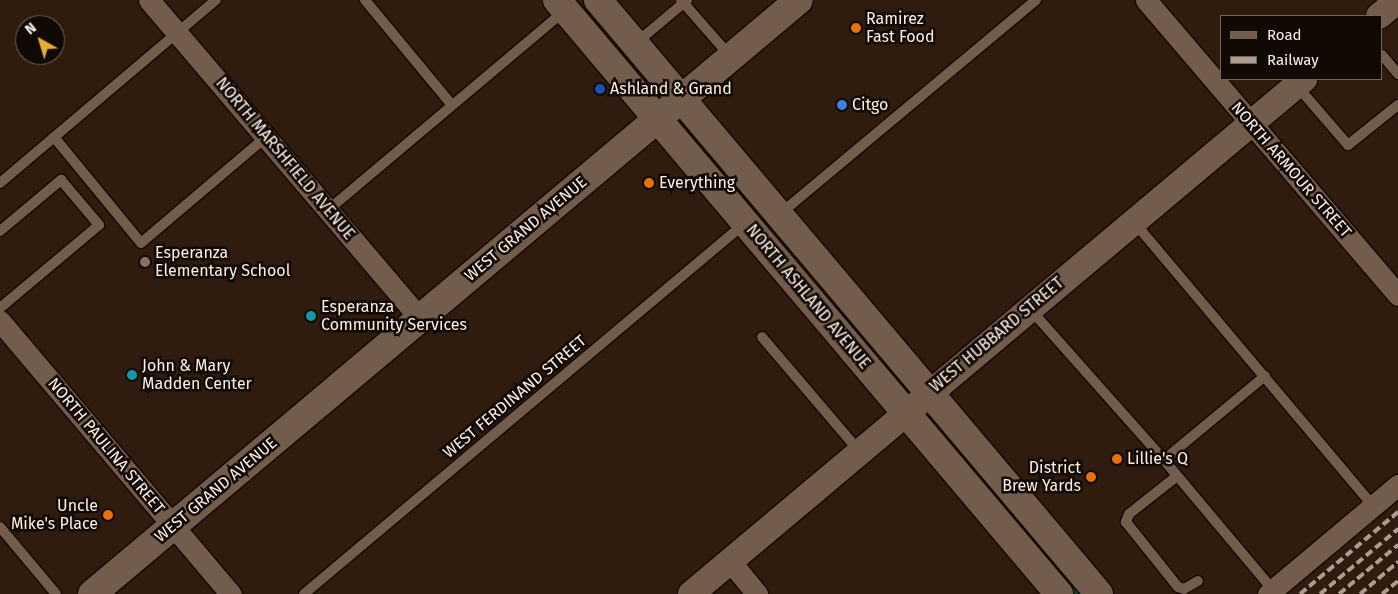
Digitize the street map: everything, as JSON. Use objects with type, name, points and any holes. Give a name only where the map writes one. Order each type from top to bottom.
[{"type":"main road","name":"NORTH ASHLAND AVENUE","points":[[598,0],[1099,594]]},
{"type":"main road","name":"WEST GRAND AVENUE","points":[[92,594],[798,0]]},
{"type":"main road","name":"NORTH ASHLAND AVENUE","points":[[561,5],[1059,594]]},
{"type":"street","name":"NORTH MARSHFIELD AVENUE","points":[[149,0],[420,318]]},
{"type":"street","name":"NORTH ARMOUR STREET","points":[[1146,0],[1397,291]]},
{"type":"street","points":[[1380,15],[1398,0]]},
{"type":"street","name":"WEST HUBBARD STREET","points":[[692,594],[904,412],[1300,82]]},
{"type":"street","name":"NORTH PAULINA STREET","points":[[0,321],[231,594]]},
{"type":"street","points":[[1271,592],[1398,485]]},
{"type":"street","points":[[730,561],[758,594]]},
{"type":"lane","points":[[0,182],[216,0]]},
{"type":"lane","points":[[365,0],[452,105]]},
{"type":"lane","points":[[779,214],[1036,0]]},
{"type":"lane","points":[[635,43],[684,1],[731,57]]},
{"type":"lane","points":[[328,210],[452,105],[561,5]]},
{"type":"lane","points":[[1383,56],[1398,74]]},
{"type":"lane","points":[[1300,82],[1348,145],[1398,104]]},
{"type":"lane","points":[[54,137],[141,243],[266,138]]},
{"type":"lane","points":[[0,231],[61,180],[99,225],[0,308]]},
{"type":"lane","points":[[1133,221],[1373,506]]},
{"type":"lane","name":"WEST FERDINAND STREET","points":[[304,594],[744,223]]},
{"type":"lane","points":[[1029,308],[1164,460],[1271,592]]},
{"type":"lane","points":[[762,337],[859,450]]},
{"type":"lane","points":[[1164,460],[1265,376]]},
{"type":"lane","points":[[1177,476],[1129,514],[1126,522],[1178,587],[1184,589],[1198,581]]},
{"type":"lane","points":[[0,527],[56,594]]},
{"type":"green space","points":[[774,232],[791,248],[842,308],[839,310],[805,276],[770,235]]},
{"type":"green space","points":[[970,466],[1001,496],[1084,594],[1074,594],[968,468]]},
{"type":"railway","points":[[1300,594],[1398,512]]},
{"type":"railway","points":[[1320,594],[1398,529]]},
{"type":"railway","points":[[1339,594],[1398,545]]},
{"type":"railway","points":[[1360,594],[1398,562]]},
{"type":"railway","points":[[1382,594],[1398,581]]},
{"type":"place","name":"Ramirez Fast Food","points":[[856,28]]},
{"type":"place","name":"Ashland & Grand","points":[[600,89]]},
{"type":"place","name":"Citgo","points":[[842,105]]},
{"type":"place","name":"Everything","points":[[649,183]]},
{"type":"place","name":"Esperanza Elementary School","points":[[145,262]]},
{"type":"place","name":"Esperanza Community Services","points":[[311,316]]},
{"type":"place","name":"John & Mary Madden Center","points":[[132,375]]},
{"type":"place","name":"Lillie's Q","points":[[1117,459]]},
{"type":"place","name":"District Brew Yards","points":[[1091,477]]},
{"type":"place","name":"Uncle Mike's Place","points":[[108,515]]}]
